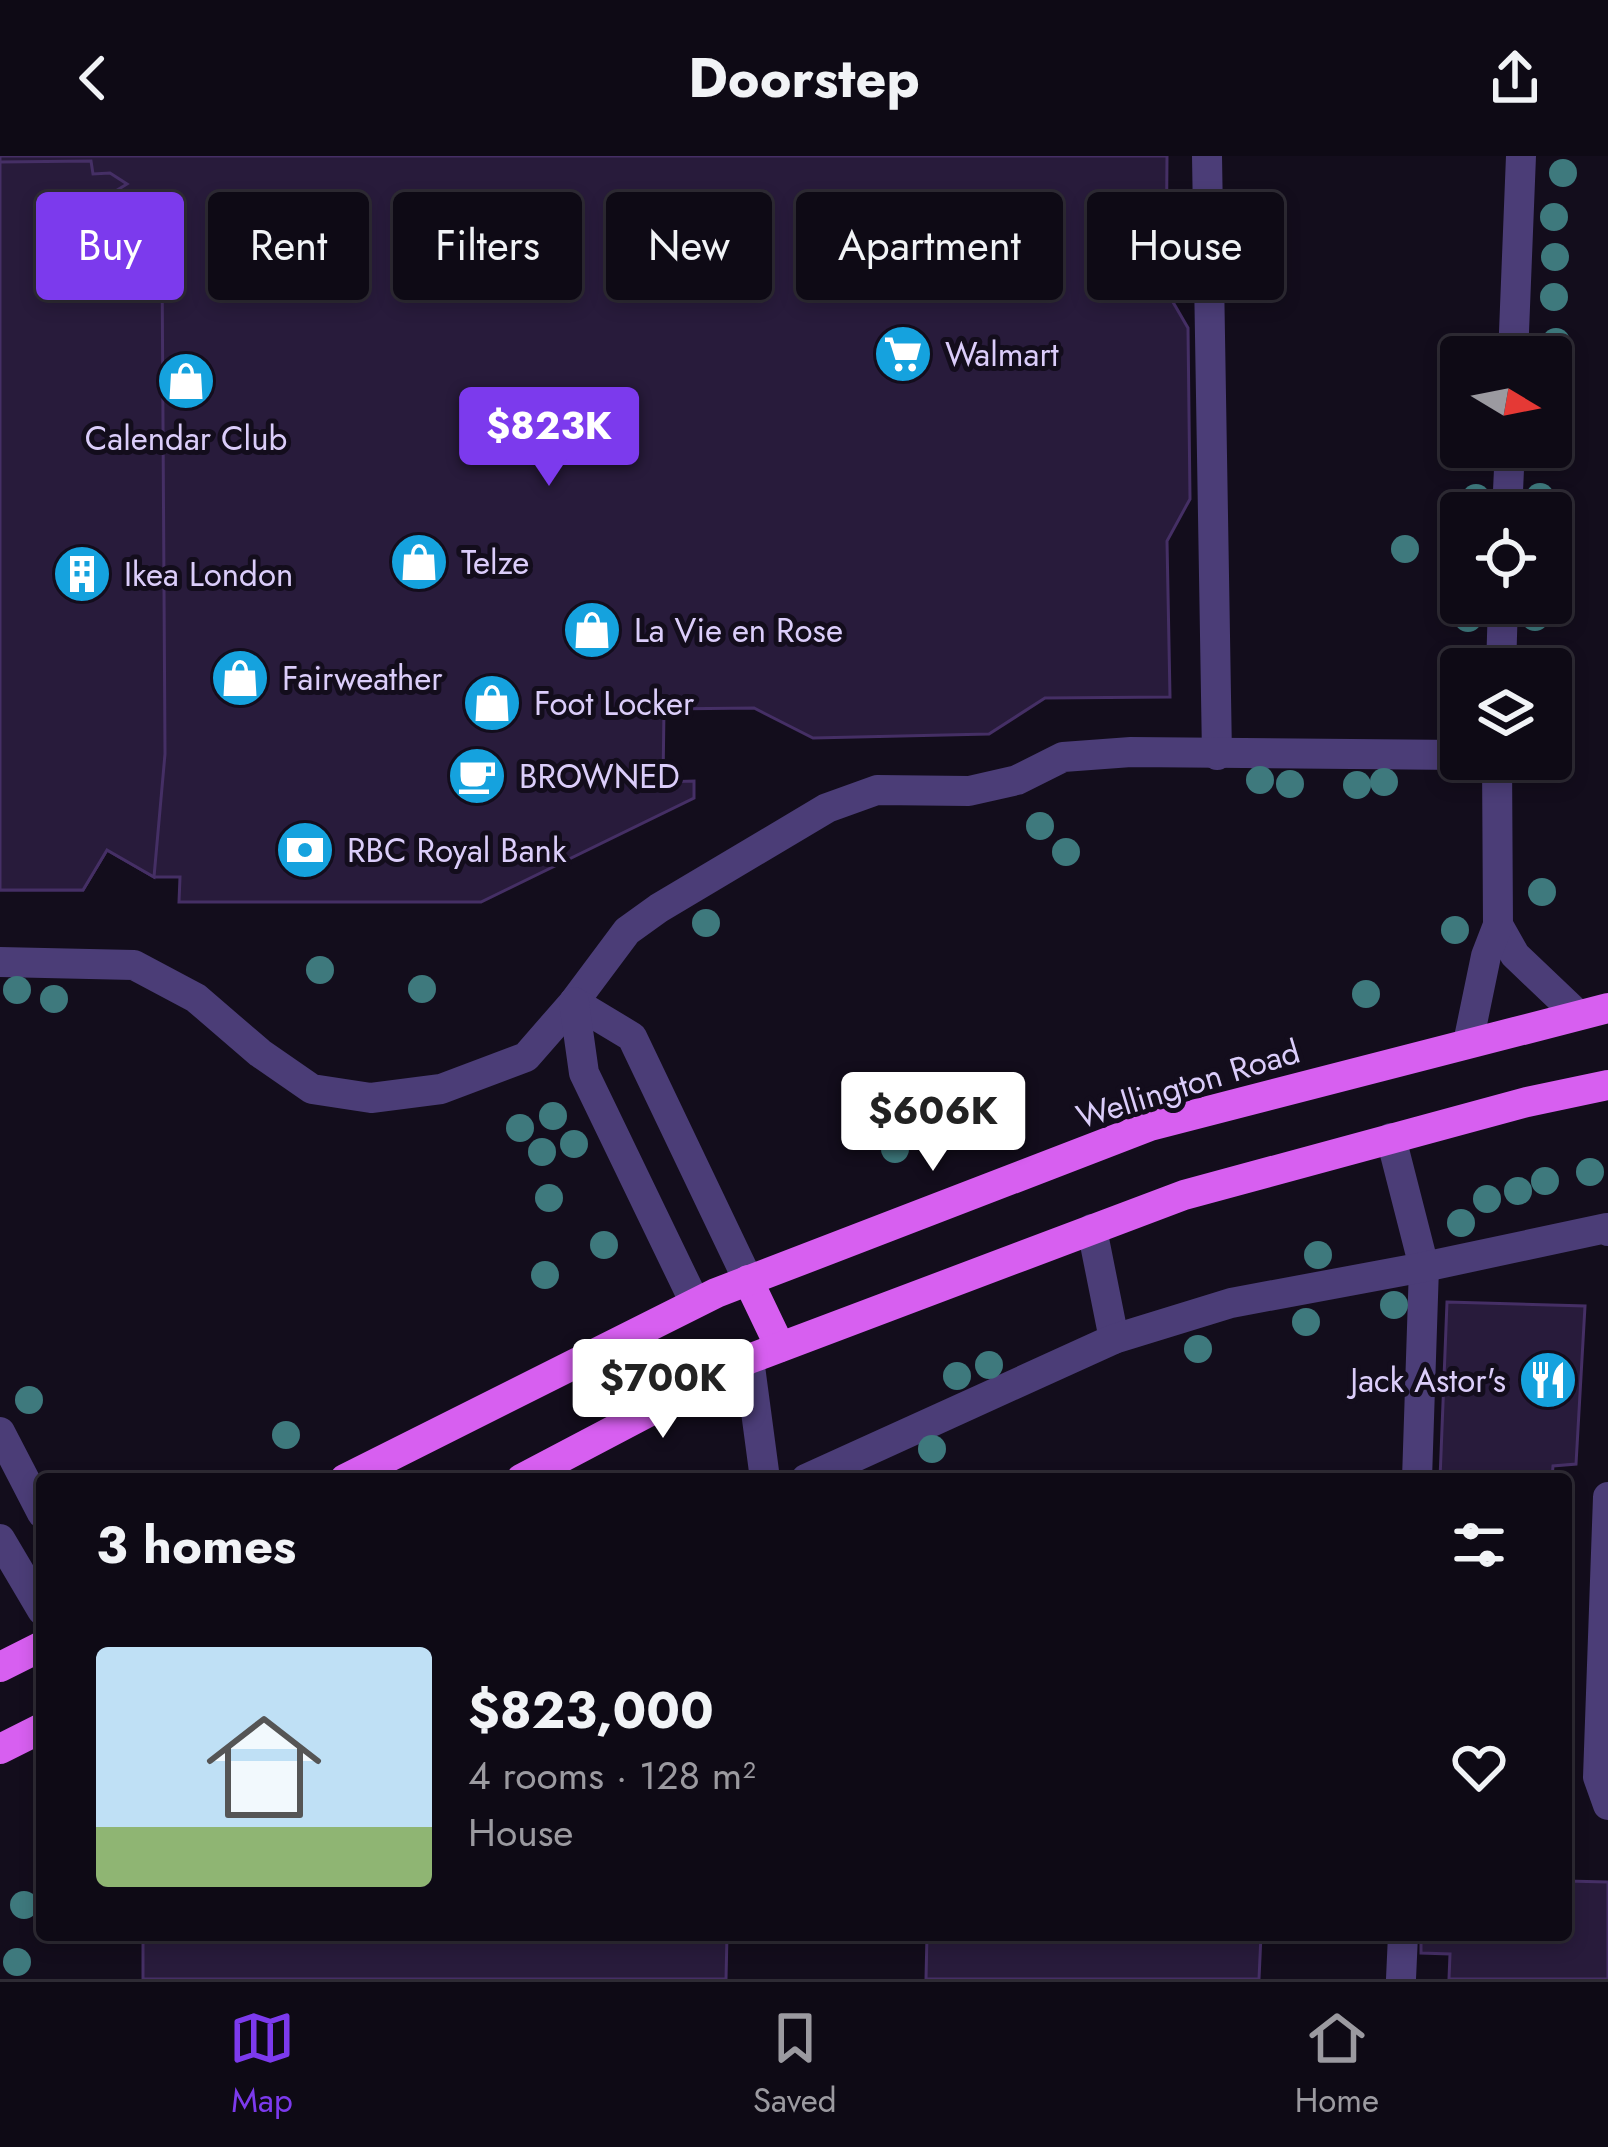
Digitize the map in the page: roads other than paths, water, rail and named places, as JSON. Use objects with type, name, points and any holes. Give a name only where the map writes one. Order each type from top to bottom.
[{"type":"main road","name":"Wellington Road","points":[[357,1473],[695,1303],[1150,1126],[1593,1011]]},
{"type":"main road","points":[[532,1473],[749,1359],[1184,1195],[1527,1102],[1608,1085]]},
{"type":"main road","points":[[748,1280],[780,1347]]},
{"type":"main road","points":[[0,1667],[36,1649]]},
{"type":"main road","points":[[0,1749],[36,1731]]},
{"type":"lane","points":[[1207,156],[1217,754]]},
{"type":"lane","points":[[1514,336],[1521,156]]},
{"type":"lane","points":[[0,962],[134,965],[196,998],[312,1089],[371,1098],[441,1089],[526,1057],[627,931],[827,808],[877,790],[970,791],[1017,780],[1063,757],[1131,752],[1440,755]]},
{"type":"lane","points":[[1468,1042],[1486,956],[1498,925],[1497,780]]},
{"type":"lane","points":[[1498,925],[1515,955],[1593,1011]]},
{"type":"lane","points":[[574,1002],[632,1037],[748,1280]]},
{"type":"lane","points":[[574,1002],[584,1073],[695,1303]]},
{"type":"lane","points":[[1391,1138],[1424,1267],[1417,1473]]},
{"type":"lane","points":[[1092,1229],[1114,1339]]},
{"type":"lane","points":[[819,1473],[1114,1339],[1231,1303],[1608,1229]]},
{"type":"lane","points":[[749,1359],[764,1473]]},
{"type":"lane","points":[[0,1432],[36,1501]]},
{"type":"lane","points":[[1608,1497],[1598,1777],[1608,1805]]},
{"type":"lane","points":[[0,1539],[36,1600]]},
{"type":"lane","points":[[1401,1979],[1403,1941]]},
{"type":"place","name":"Walmart","points":[[903,354]]},
{"type":"place","name":"Calendar Club","points":[[186,381]]},
{"type":"place","name":"Telze","points":[[419,562]]},
{"type":"place","name":"Ikea London","points":[[82,574]]},
{"type":"place","name":"La Vie en Rose","points":[[592,630]]},
{"type":"place","name":"Fairweather","points":[[240,678]]},
{"type":"place","name":"Foot Locker","points":[[492,703]]},
{"type":"place","name":"BROWNED","points":[[477,776]]},
{"type":"place","name":"RBC Royal Bank","points":[[305,850]]},
{"type":"place","name":"Jack Astor's","points":[[1548,1380]]}]
